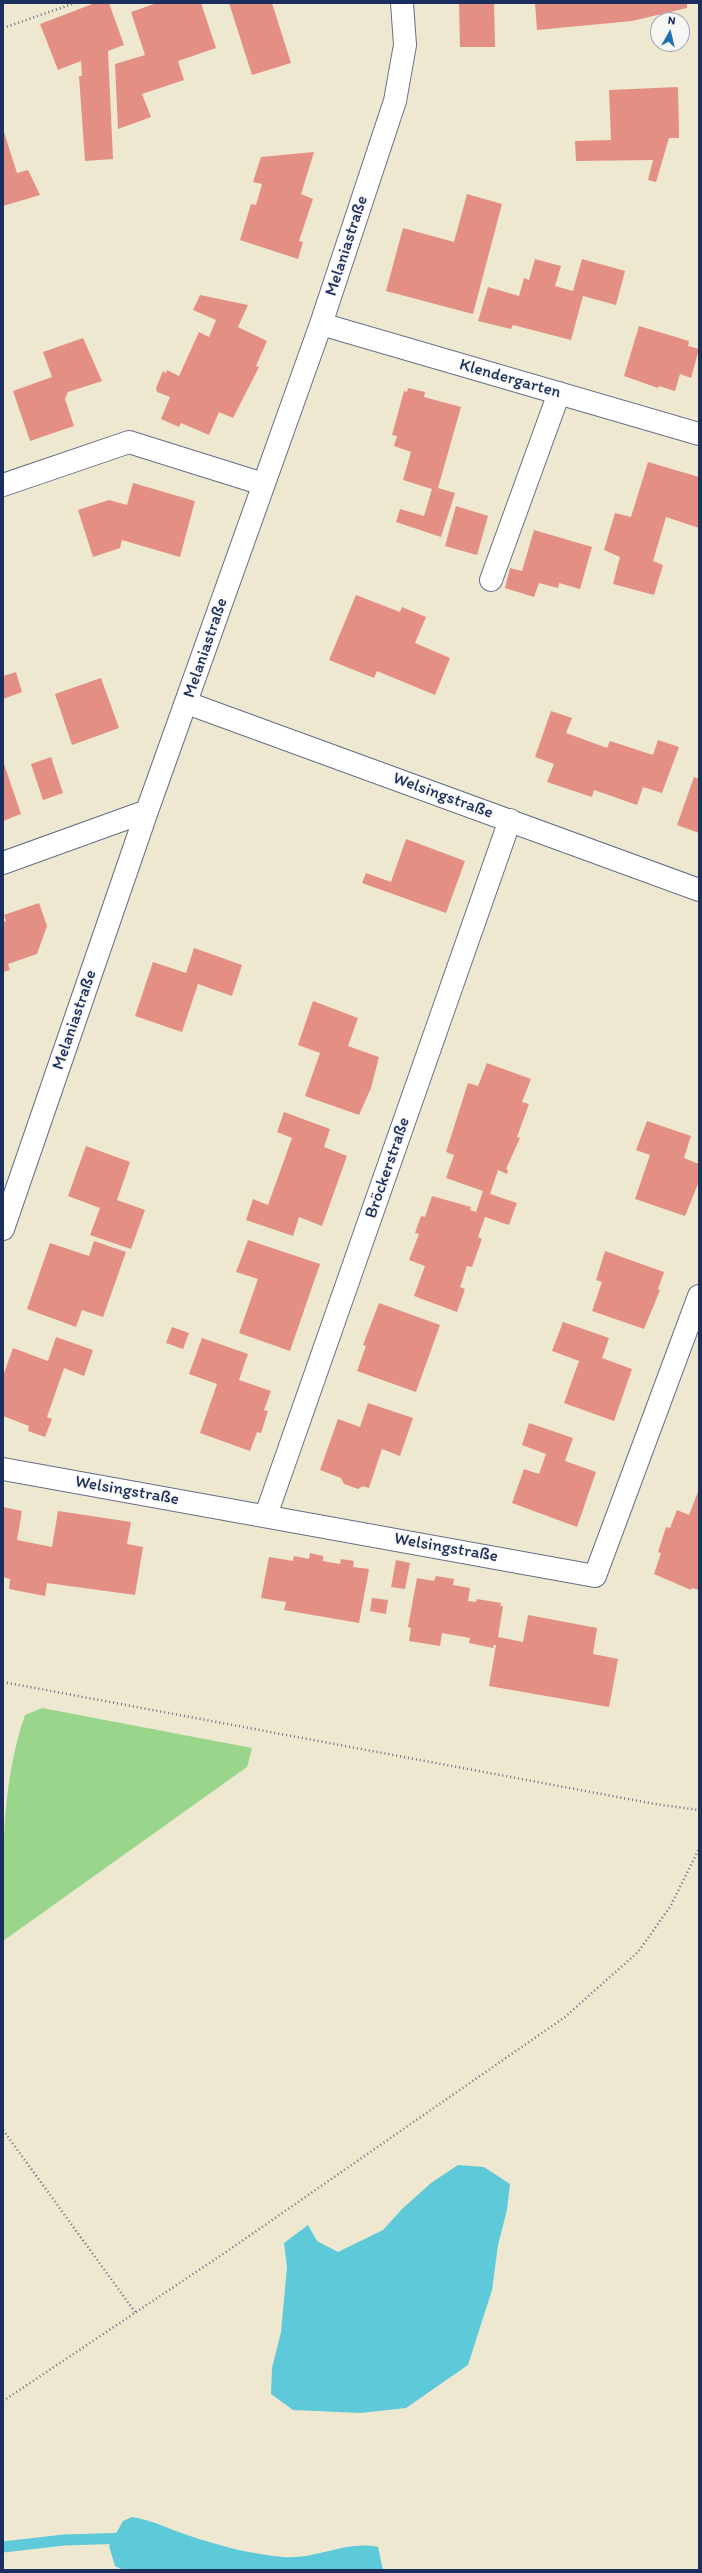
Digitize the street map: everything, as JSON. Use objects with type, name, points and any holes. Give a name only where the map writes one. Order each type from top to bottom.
[{"type":"street","name":"Melaniastraße","points":[[3,1229],[147,811],[321,324],[396,101],[405,44],[402,3]]},
{"type":"street","name":"Klendergarten","points":[[321,324],[699,434]]},
{"type":"street","points":[[491,580],[559,393]]},
{"type":"street","points":[[3,485],[129,442],[263,484]]},
{"type":"street","name":"Welsingstraße","points":[[186,703],[699,890]]},
{"type":"street","points":[[3,863],[147,811]]},
{"type":"street","name":"Bröckerstraße","points":[[266,1515],[510,820]]},
{"type":"street","name":"Welsingstraße","points":[[3,1469],[266,1515],[595,1576],[699,1296]]},
{"type":"path","points":[[3,28],[75,3]]},
{"type":"path","points":[[3,1682],[655,1804],[699,1810]]},
{"type":"path","points":[[3,2401],[226,2252],[565,2017],[607,1982],[638,1952],[670,1907],[699,1849]]},
{"type":"path","points":[[3,2130],[135,2312]]},
{"type":"green space","points":[[42,1708],[252,1748],[247,1767],[3,1941],[3,1855],[7,1798],[11,1770],[25,1715]]},
{"type":"water","points":[[458,2165],[484,2167],[510,2184],[507,2210],[498,2245],[492,2290],[468,2365],[406,2408],[360,2413],[293,2410],[271,2394],[272,2368],[281,2332],[287,2267],[284,2243],[308,2225],[317,2241],[338,2252],[383,2230],[402,2209],[431,2183]]},
{"type":"water","points":[[132,2517],[140,2518],[183,2534],[213,2543],[247,2552],[271,2556],[307,2556],[354,2546],[378,2547],[383,2570],[123,2570],[115,2566],[109,2546],[123,2521]]},
{"type":"building","points":[[95,3],[109,3],[124,45],[108,51],[113,159],[85,161],[79,76],[82,76],[81,61],[58,70],[40,24]]},
{"type":"building","points":[[157,3],[201,3],[216,48],[178,61],[184,80],[142,94],[151,117],[118,129],[115,64],[145,55],[131,12]]},
{"type":"building","points":[[229,3],[272,3],[291,63],[252,75]]},
{"type":"building","points":[[459,3],[494,3],[495,47],[460,47]]},
{"type":"building","points":[[535,3],[687,3],[687,8],[670,12],[650,12],[650,17],[632,21],[537,30]]},
{"type":"building","points":[[678,87],[679,138],[669,138],[656,182],[648,180],[653,160],[576,161],[575,141],[611,140],[609,90]]},
{"type":"building","points":[[3,129],[17,173],[28,170],[40,195],[3,206]]},
{"type":"building","points":[[314,152],[301,194],[313,199],[299,241],[303,242],[298,259],[240,240],[251,204],[256,205],[262,184],[253,182],[261,157]]},
{"type":"building","points":[[467,194],[502,204],[473,314],[386,291],[403,228],[454,242]]},
{"type":"building","points":[[535,259],[561,266],[555,286],[573,291],[582,259],[625,271],[616,305],[583,296],[571,340],[513,325],[511,329],[478,321],[488,287],[519,296],[524,278],[529,280]]},
{"type":"building","points":[[200,295],[248,305],[238,327],[267,341],[256,366],[259,367],[233,418],[219,412],[209,435],[181,423],[179,427],[161,419],[170,397],[157,392],[156,388],[163,371],[166,373],[167,370],[179,376],[199,332],[209,337],[216,320],[193,310]]},
{"type":"building","points":[[639,326],[689,341],[688,348],[689,346],[699,349],[691,378],[680,374],[675,391],[659,386],[658,388],[624,376]]},
{"type":"building","points":[[83,338],[102,381],[68,392],[65,399],[74,426],[30,441],[13,391],[52,377],[43,352]]},
{"type":"building","points":[[408,388],[425,392],[424,397],[461,407],[438,488],[455,493],[441,537],[396,522],[400,509],[424,516],[432,489],[403,480],[411,452],[394,446],[397,436],[392,435],[404,391],[407,392]]},
{"type":"building","points":[[648,462],[699,477],[699,528],[666,517],[653,561],[663,565],[654,595],[613,584],[620,557],[604,550],[615,513],[631,517]]},
{"type":"building","points":[[133,483],[195,501],[180,557],[122,540],[120,548],[93,557],[78,510],[109,500],[127,505]]},
{"type":"building","points":[[456,506],[488,516],[477,555],[445,546]]},
{"type":"building","points":[[534,530],[592,547],[580,589],[559,583],[558,588],[539,583],[534,597],[505,588],[510,568],[522,571]]},
{"type":"building","points":[[356,595],[400,612],[402,607],[426,617],[415,643],[450,658],[435,695],[377,671],[374,678],[329,660]]},
{"type":"building","points":[[16,672],[22,692],[3,699],[3,676]]},
{"type":"building","points":[[101,678],[119,728],[72,745],[55,694]]},
{"type":"building","points":[[551,711],[572,718],[566,733],[607,748],[610,741],[653,755],[658,740],[679,747],[662,793],[643,787],[637,805],[594,790],[592,797],[547,782],[554,764],[535,757]]},
{"type":"building","points":[[51,757],[63,793],[43,800],[31,764]]},
{"type":"building","points":[[3,761],[21,814],[3,821]]},
{"type":"building","points":[[694,777],[699,779],[699,833],[677,825]]},
{"type":"building","points":[[406,839],[465,861],[446,913],[362,883],[366,873],[391,882]]},
{"type":"building","points":[[39,903],[47,926],[37,954],[8,964],[10,970],[3,972],[3,922],[6,921],[4,915]]},
{"type":"building","points":[[194,948],[242,965],[232,996],[198,984],[182,1032],[135,1016],[153,962],[186,973]]},
{"type":"building","points":[[313,1001],[358,1018],[348,1046],[379,1057],[371,1088],[359,1115],[305,1096],[320,1053],[298,1045]]},
{"type":"building","points":[[487,1063],[531,1079],[522,1102],[529,1104],[517,1137],[520,1138],[506,1169],[508,1170],[507,1174],[498,1170],[490,1194],[517,1203],[509,1225],[485,1217],[478,1237],[482,1239],[472,1267],[467,1266],[460,1287],[465,1289],[457,1312],[414,1296],[425,1266],[409,1260],[419,1234],[415,1233],[421,1216],[425,1217],[432,1196],[471,1207],[470,1210],[476,1212],[483,1191],[446,1178],[454,1155],[446,1152],[468,1083],[478,1086]]},
{"type":"building","points":[[284,1112],[330,1129],[324,1147],[347,1156],[322,1226],[299,1217],[293,1236],[246,1220],[253,1199],[268,1205],[292,1138],[277,1132]]},
{"type":"building","points":[[647,1121],[691,1136],[684,1158],[699,1164],[698,1184],[685,1216],[635,1199],[650,1155],[636,1150]]},
{"type":"building","points":[[86,1146],[130,1162],[117,1200],[145,1210],[131,1249],[90,1235],[100,1208],[68,1196]]},
{"type":"building","points":[[248,1240],[320,1264],[290,1351],[239,1333],[258,1279],[236,1272]]},
{"type":"building","points":[[94,1241],[126,1252],[103,1317],[82,1310],[76,1327],[27,1309],[50,1243],[89,1256]]},
{"type":"building","points":[[605,1251],[664,1272],[658,1289],[660,1290],[644,1329],[592,1311],[602,1282],[596,1280]]},
{"type":"building","points":[[379,1303],[440,1325],[416,1392],[357,1371],[366,1346],[363,1345]]},
{"type":"building","points":[[563,1322],[609,1338],[602,1358],[632,1369],[614,1421],[564,1403],[579,1361],[552,1351]]},
{"type":"building","points":[[172,1327],[189,1333],[183,1349],[166,1343]]},
{"type":"building","points":[[56,1337],[93,1350],[84,1376],[64,1368],[47,1417],[52,1419],[45,1437],[28,1431],[29,1426],[3,1416],[3,1376],[13,1348],[48,1361]]},
{"type":"building","points":[[202,1338],[248,1354],[239,1380],[271,1391],[264,1410],[268,1411],[261,1433],[257,1432],[250,1451],[200,1433],[217,1384],[189,1374]]},
{"type":"building","points":[[368,1403],[413,1418],[400,1456],[382,1449],[369,1488],[363,1486],[358,1489],[344,1484],[341,1478],[320,1470],[338,1419],[360,1427]]},
{"type":"building","points":[[529,1423],[573,1438],[565,1461],[596,1472],[577,1527],[512,1503],[524,1469],[539,1474],[546,1454],[522,1445]]},
{"type":"building","points":[[699,1489],[699,1590],[692,1588],[691,1590],[654,1574],[661,1553],[658,1552],[666,1527],[670,1528],[677,1510],[689,1515]]},
{"type":"building","points":[[3,1507],[22,1511],[17,1540],[52,1547],[58,1511],[131,1522],[127,1544],[143,1547],[135,1595],[47,1583],[45,1596],[9,1589],[10,1579],[3,1577]]},
{"type":"building","points":[[310,1553],[323,1556],[323,1561],[340,1564],[341,1559],[354,1561],[353,1567],[369,1569],[359,1623],[284,1610],[286,1602],[261,1598],[269,1557],[293,1561],[294,1556],[309,1559]]},
{"type":"building","points":[[396,1560],[410,1563],[405,1589],[391,1587]]},
{"type":"building","points":[[436,1576],[454,1579],[453,1585],[470,1588],[468,1601],[476,1602],[477,1599],[501,1603],[500,1606],[503,1606],[498,1637],[523,1642],[528,1615],[597,1628],[593,1654],[618,1659],[609,1707],[489,1686],[496,1645],[494,1645],[493,1648],[469,1643],[470,1638],[442,1633],[440,1646],[409,1641],[411,1628],[408,1627],[417,1578],[434,1581]]},
{"type":"building","points":[[372,1598],[388,1600],[386,1614],[370,1611]]},
{"type":"waterway","points":[[3,2547],[64,2540],[128,2538]]}]
